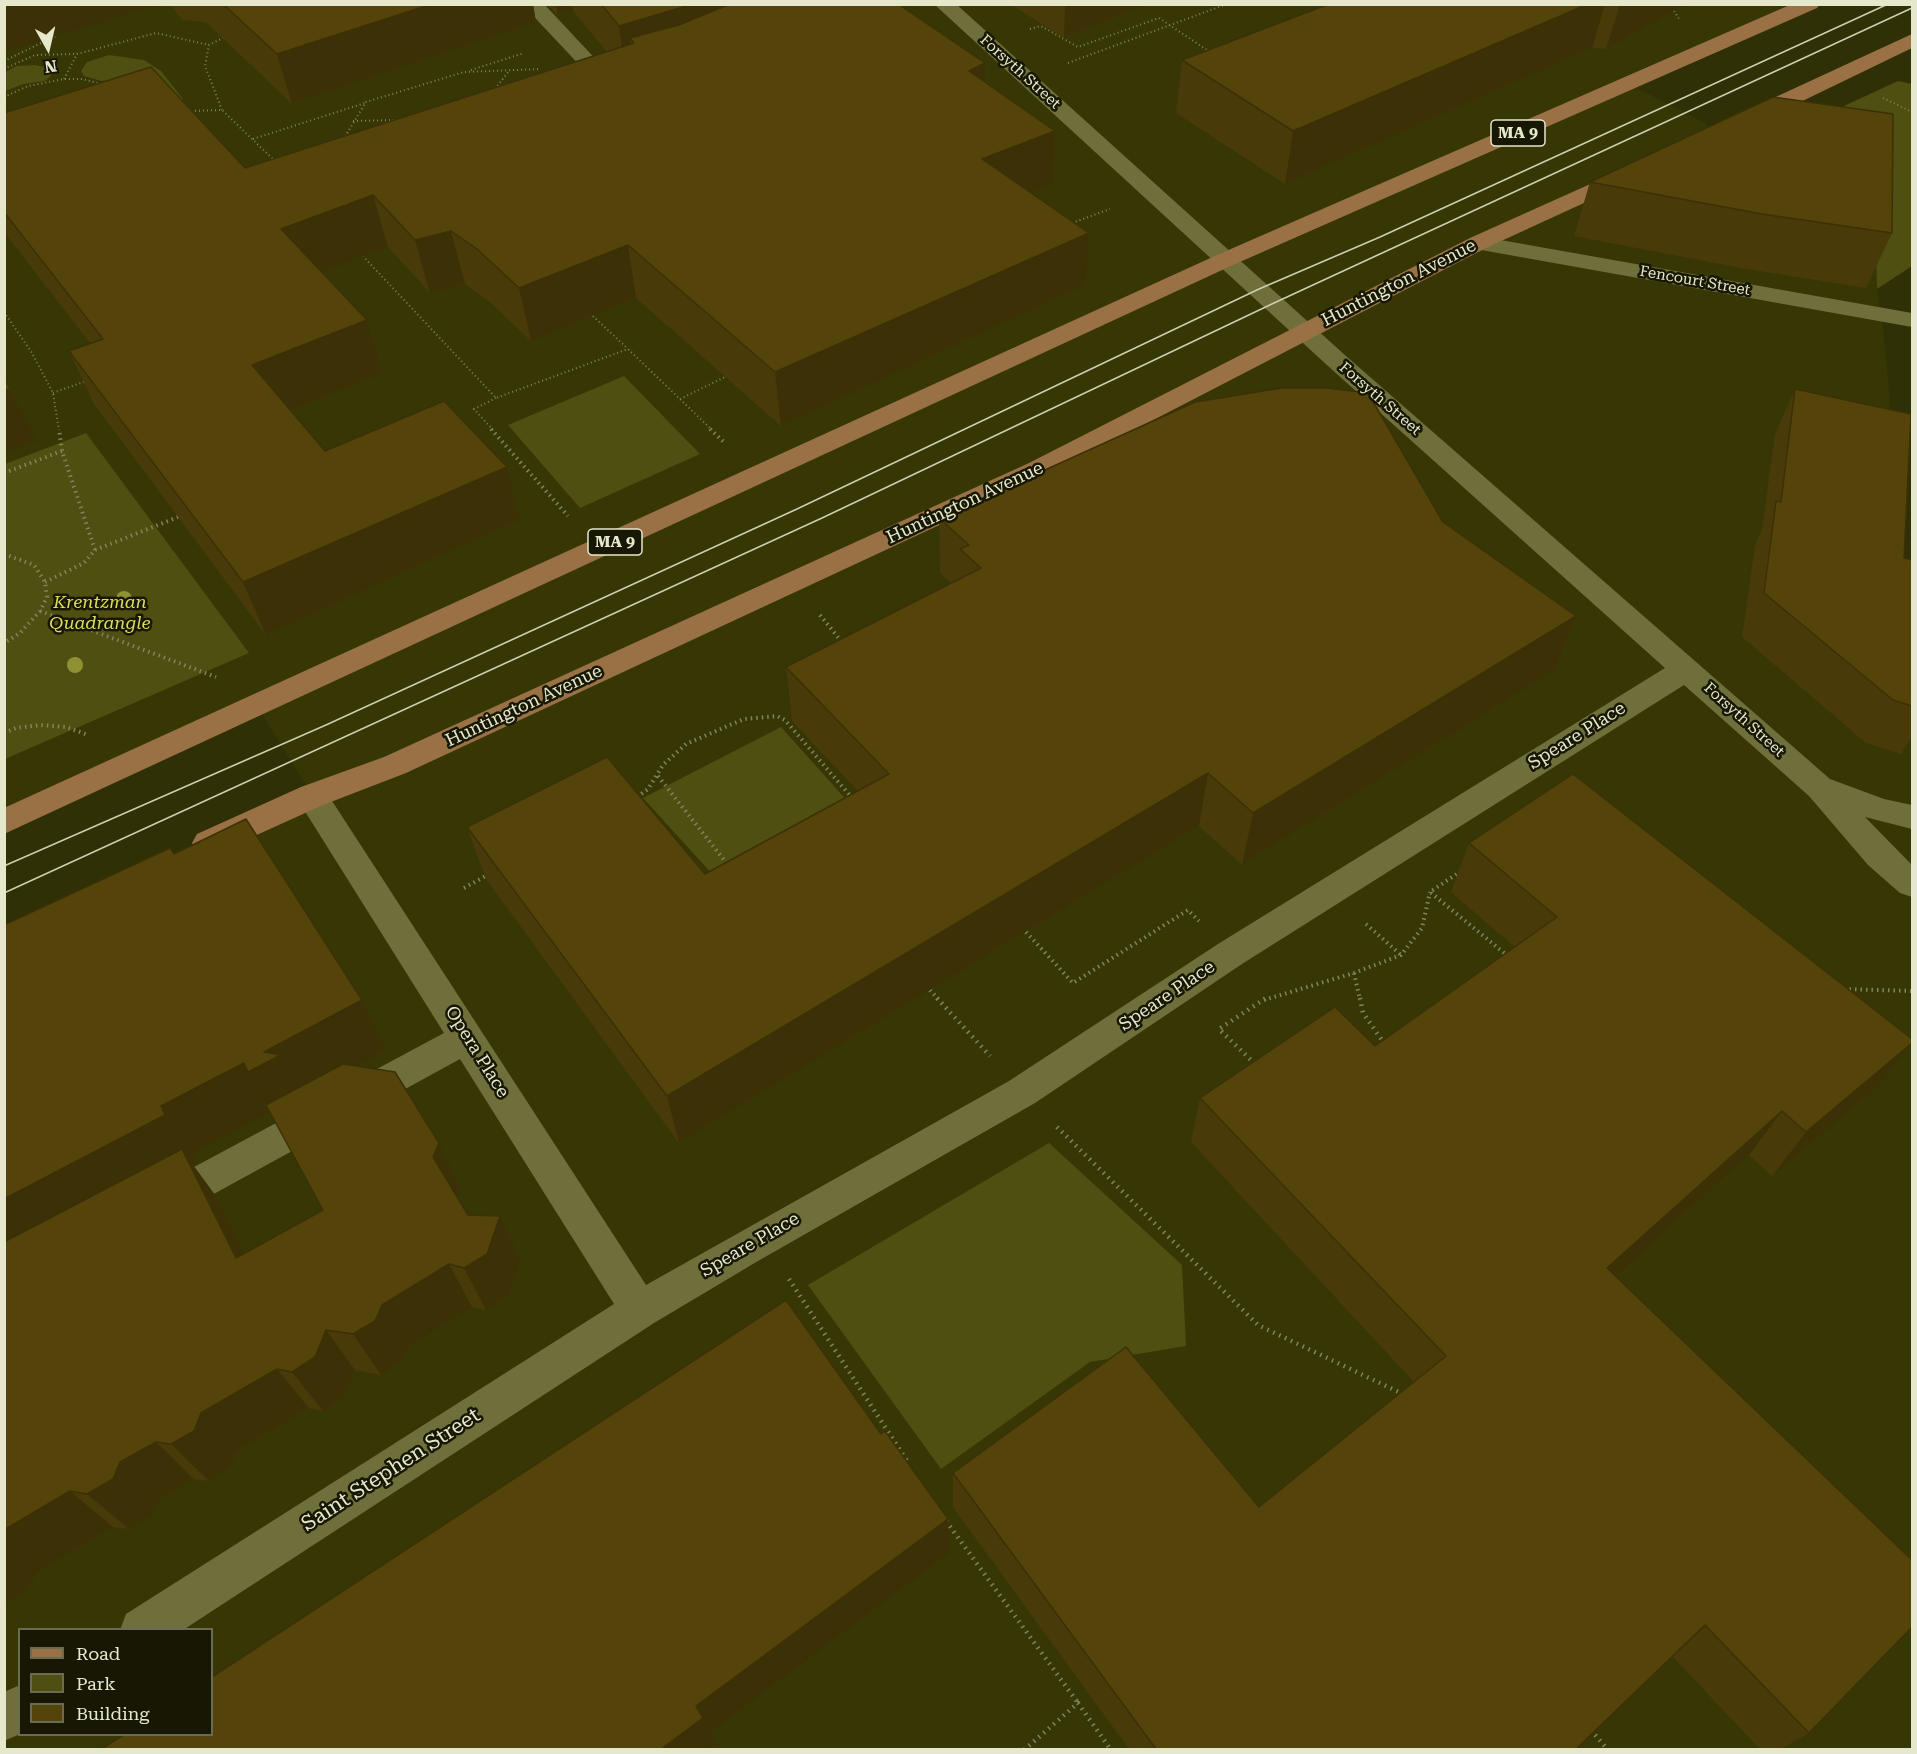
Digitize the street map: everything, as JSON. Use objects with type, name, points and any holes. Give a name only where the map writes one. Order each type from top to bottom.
[{"type":"main road","name":"MA 9","points":[[4,822],[1225,260],[1810,4]]},
{"type":"main road","points":[[1734,126],[1912,40]]},
{"type":"main road","name":"Huntington Avenue","points":[[187,853],[312,796],[406,760],[1038,469],[1478,243],[1649,165]]},
{"type":"street","points":[[532,4],[564,40],[600,89],[632,80]]},
{"type":"street","name":"Forsyth Street","points":[[944,4],[1305,332],[1820,788],[1880,856],[1912,884]]},
{"type":"street","name":"Fencourt Street","points":[[1478,243],[1912,320]]},
{"type":"street","name":"Speare Place","points":[[640,1310],[744,1248],[1022,1092],[1230,954],[1500,783],[1686,669]]},
{"type":"street","name":"Forsyth Street","points":[[1820,788],[1880,810],[1912,817]]},
{"type":"street","name":"Opera Place","points":[[312,796],[468,1037],[640,1310]]},
{"type":"street","points":[[141,1215],[468,1037]]},
{"type":"street","name":"Saint Stephen Street","points":[[144,1628],[640,1310]]},
{"type":"street","points":[[4,1718],[18,1709]]},
{"type":"path","points":[[1094,53],[1227,4]]},
{"type":"path","points":[[1036,35],[1030,30],[1032,26],[1041,26],[1078,46],[1159,18],[1215,56]]},
{"type":"path","points":[[4,69],[35,55],[77,54],[156,33],[209,45],[229,35]]},
{"type":"path","points":[[4,61],[61,34]]},
{"type":"path","points":[[253,139],[564,40]]},
{"type":"path","points":[[209,45],[205,66],[222,110],[277,163]]},
{"type":"path","points":[[64,79],[77,54]]},
{"type":"path","points":[[464,72],[541,69],[600,89]]},
{"type":"path","points":[[488,93],[497,88],[509,70]]},
{"type":"path","points":[[4,97],[28,86],[64,79],[97,82],[109,87]]},
{"type":"path","points":[[1876,94],[1912,112]]},
{"type":"path","points":[[342,142],[366,102]]},
{"type":"path","points":[[186,111],[222,110]]},
{"type":"path","points":[[353,121],[405,119]]},
{"type":"path","points":[[1064,226],[1115,207]]},
{"type":"path","points":[[353,245],[496,398]]},
{"type":"path","points":[[4,312],[32,353],[53,393],[62,451],[95,550]]},
{"type":"path","points":[[593,316],[731,448]]},
{"type":"path","points":[[570,519],[474,409],[496,398],[628,349]]},
{"type":"path","points":[[680,399],[725,377]]},
{"type":"path","points":[[53,393],[86,381]]},
{"type":"path","points":[[4,472],[62,451]]},
{"type":"path","points":[[45,582],[84,563],[95,550],[178,517]]},
{"type":"path","points":[[4,554],[34,565],[45,582],[47,597],[40,611],[20,633],[4,643]]},
{"type":"path","points":[[814,607],[840,642],[850,637]]},
{"type":"path","points":[[40,611],[225,680]]},
{"type":"path","points":[[785,720],[795,715]]},
{"type":"path","points":[[632,800],[648,789],[672,755],[701,735],[744,719],[777,716],[785,720],[861,808]]},
{"type":"path","points":[[4,733],[16,728],[41,725],[66,727],[96,739]]},
{"type":"path","points":[[658,776],[731,868]]},
{"type":"path","points":[[1259,1068],[1219,1029],[1268,997],[1354,973],[1401,955],[1422,928],[1430,892],[1469,865]]},
{"type":"path","points":[[464,888],[491,873]]},
{"type":"path","points":[[1430,892],[1510,958]]},
{"type":"path","points":[[1026,932],[1073,982],[1188,910],[1230,954]]},
{"type":"path","points":[[1359,917],[1401,955]]},
{"type":"path","points":[[1354,973],[1363,1013],[1382,1041],[1390,1046]]},
{"type":"path","points":[[1840,989],[1912,991]]},
{"type":"path","points":[[930,990],[1022,1092],[1258,1325],[1406,1396]]},
{"type":"path","points":[[744,1248],[788,1279],[796,1288],[916,1475]]},
{"type":"path","points":[[941,1514],[1111,1749]]},
{"type":"path","points":[[1024,1749],[1078,1703]]},
{"type":"path","points":[[1591,1730],[1608,1749]]},
{"type":"shaded area","points":[[5,5],[1810,5],[1629,84],[1753,148],[1873,164],[1877,289],[1884,336],[1912,659],[1912,1749],[5,1749],[4,938],[312,795],[257,706],[5,822]]},
{"type":"green space","points":[[109,55],[144,60],[161,71],[183,99],[178,103],[84,76],[81,71],[87,62]]},
{"type":"green space","points":[[35,65],[49,68],[52,75],[45,81],[24,84],[5,91],[5,72],[17,66]]},
{"type":"green space","points":[[1898,81],[1912,84],[1912,266],[1877,289],[1873,164],[1753,148]]},
{"type":"green space","points":[[624,376],[700,454],[580,508],[508,425]]},
{"type":"green space","name":"Krentzman Quadrangle","points":[[86,433],[249,653],[5,759],[5,464]]},
{"type":"green space","points":[[781,727],[868,824],[736,900],[643,798]]},
{"type":"green space","points":[[1049,1143],[1182,1265],[1186,1346],[1090,1362],[941,1469],[808,1285]]},
{"type":"building","points":[[223,4],[432,4],[277,54]]},
{"type":"building","points":[[601,4],[693,4],[619,26]]},
{"type":"building","points":[[730,4],[898,4],[985,63],[969,71],[1055,131],[982,159],[1089,233],[775,372],[628,245],[519,288],[477,249],[451,231],[415,240],[373,195],[281,229],[367,320],[252,365],[325,451],[444,401],[507,467],[243,582],[69,351],[103,339],[4,212],[4,113],[151,67],[245,168],[634,43],[630,38],[679,25]]},
{"type":"building","points":[[1329,4],[1588,4],[1293,131],[1182,60]]},
{"type":"building","points":[[1773,97],[1893,114],[1892,233],[1762,214],[1590,182]]},
{"type":"building","points":[[4,378],[10,389],[4,391]]},
{"type":"building","points":[[1282,388],[1327,388],[1368,393],[1443,522],[1576,616],[1253,813],[1208,773],[667,1096],[467,827],[607,757],[705,874],[889,774],[786,667],[981,568],[960,549],[969,545],[939,518],[1195,402]]},
{"type":"building","points":[[1795,389],[1911,414],[1904,558],[1912,560],[1912,706],[1893,700],[1764,593],[1776,501],[1781,502]]},
{"type":"building","points":[[1573,774],[1912,1039],[1912,1043],[1806,1132],[1782,1111],[1607,1268],[1912,1560],[1912,1627],[1809,1733],[1705,1625],[1576,1749],[1156,1749],[953,1473],[1126,1347],[1259,1507],[1446,1356],[1200,1098],[1335,1007],[1375,1046],[1557,917],[1469,843]]},
{"type":"building","points":[[246,819],[362,1000],[264,1052],[281,1055],[248,1072],[244,1063],[161,1106],[165,1115],[4,1199],[4,925],[170,848],[174,854]]},
{"type":"building","points":[[343,1064],[395,1072],[439,1143],[433,1157],[468,1215],[500,1216],[487,1254],[464,1268],[449,1264],[382,1305],[375,1321],[353,1334],[326,1330],[315,1357],[292,1372],[277,1369],[201,1413],[194,1431],[171,1444],[156,1442],[120,1462],[113,1479],[87,1494],[70,1491],[4,1530],[4,1242],[182,1149],[236,1258],[323,1210],[266,1105]]},
{"type":"building","points":[[786,1300],[881,1434],[885,1431],[948,1519],[696,1706],[703,1718],[661,1749],[102,1749],[122,1736],[213,1736],[213,1676]]},
{"type":"tram line","points":[[4,866],[326,725],[797,509],[1259,289],[1380,237],[1888,4]]},
{"type":"tram line","points":[[4,893],[822,518],[1274,303],[1912,8]]}]
